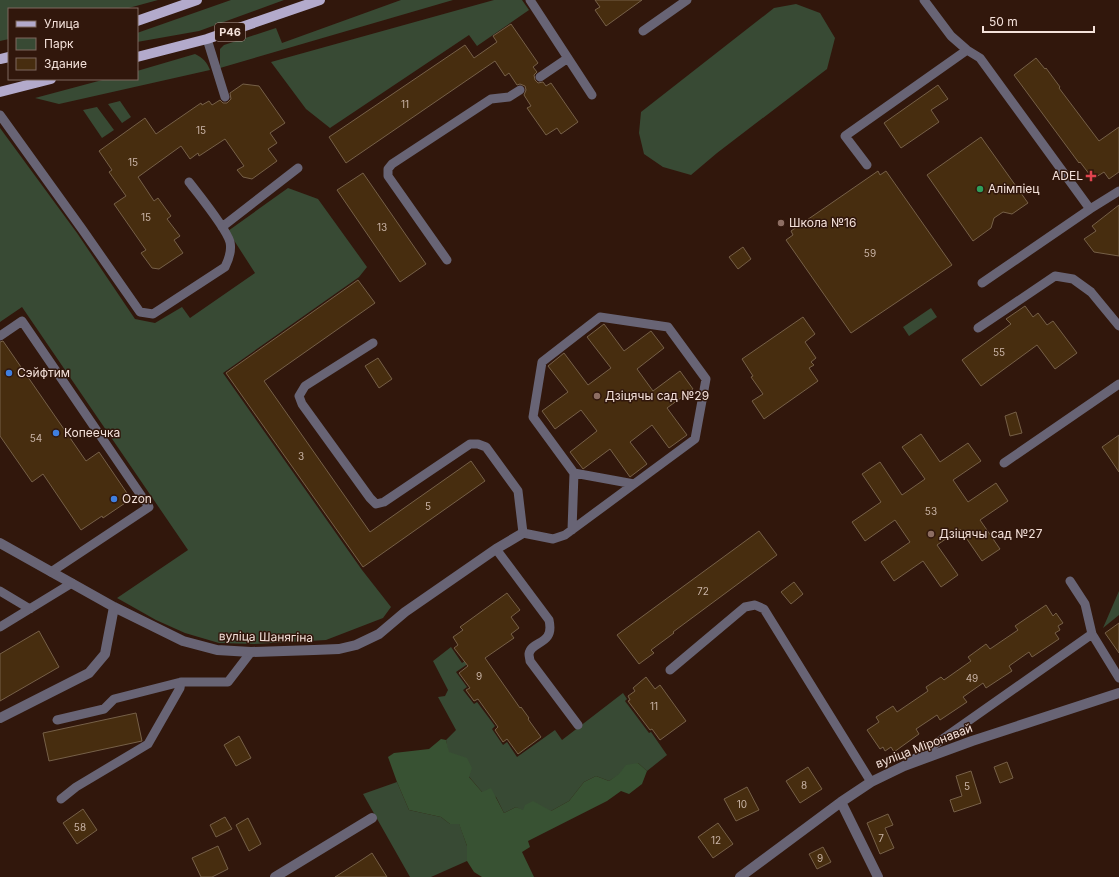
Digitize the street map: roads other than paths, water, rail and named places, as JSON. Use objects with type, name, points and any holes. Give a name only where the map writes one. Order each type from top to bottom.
[{"type":"main road","points":[[138,21],[197,0]]},
{"type":"main road","name":"Р46","points":[[138,57],[207,39],[320,0]]},
{"type":"main road","points":[[0,92],[47,80]]},
{"type":"street","name":"вуліца Шанягіна","points":[[0,543],[114,607],[183,641],[217,650],[251,652],[339,649],[356,645],[380,634],[405,612],[496,549],[523,533]]},
{"type":"street","points":[[0,718],[89,673],[105,654],[114,607]]},
{"type":"street","name":"вуліца Міронавай","points":[[743,876],[841,802],[871,782],[904,766],[972,741],[1119,693]]},
{"type":"street","points":[[841,802],[878,877]]},
{"type":"street","points":[[275,877],[372,818]]},
{"type":"lane","points":[[530,0],[592,95]]},
{"type":"lane","points":[[643,31],[687,0]]},
{"type":"lane","points":[[924,0],[951,36],[967,50],[980,58],[1090,209]]},
{"type":"lane","points":[[207,39],[225,97]]},
{"type":"lane","points":[[867,165],[845,136],[967,50]]},
{"type":"lane","points":[[540,77],[568,58]]},
{"type":"lane","points":[[447,260],[388,176],[388,169],[392,164],[491,99],[509,97],[520,90]]},
{"type":"lane","points":[[0,115],[140,312],[153,314],[225,267],[230,257],[230,242],[222,227],[189,182]]},
{"type":"lane","points":[[222,227],[298,168]]},
{"type":"lane","points":[[982,283],[1090,209],[1119,192]]},
{"type":"lane","points":[[978,328],[1055,276],[1073,279],[1090,292],[1119,326]]},
{"type":"lane","points":[[373,343],[305,386],[299,396],[302,404],[370,498],[376,504],[384,502],[470,444],[478,444],[486,447],[518,491],[523,533],[553,540],[565,535],[572,530],[695,439],[706,379],[668,327],[600,317],[542,362],[533,417],[574,473],[572,530]]},
{"type":"lane","points":[[0,336],[22,321],[148,507],[51,572]]},
{"type":"lane","points":[[1004,463],[1119,384]]},
{"type":"lane","points":[[574,473],[634,484]]},
{"type":"lane","points":[[496,549],[549,620],[550,633],[531,650],[529,654],[530,661],[578,725]]},
{"type":"lane","points":[[1070,581],[1085,604],[1092,634],[1119,678]]},
{"type":"lane","points":[[0,627],[72,583]]},
{"type":"lane","points":[[0,591],[30,609]]},
{"type":"lane","points":[[670,670],[745,607],[755,605],[764,610],[871,782]]},
{"type":"lane","points":[[904,766],[1092,634]]},
{"type":"lane","points":[[57,720],[104,709],[114,699],[181,682],[228,682],[251,652]]},
{"type":"lane","points":[[61,799],[76,787],[148,744],[180,688],[181,682]]},
{"type":"place","name":"ADEL","points":[[1091,176]]},
{"type":"place","name":"Алімпіец","points":[[980,189]]},
{"type":"place","name":"Школа №16","points":[[781,223]]},
{"type":"place","name":"Сэйфтим","points":[[9,373]]},
{"type":"place","name":"Дзіцячы сад №29","points":[[597,396]]},
{"type":"place","name":"Копеечка","points":[[56,433]]},
{"type":"place","name":"Ozon","points":[[114,499]]},
{"type":"place","name":"Дзіцячы сад №27","points":[[931,534]]}]
